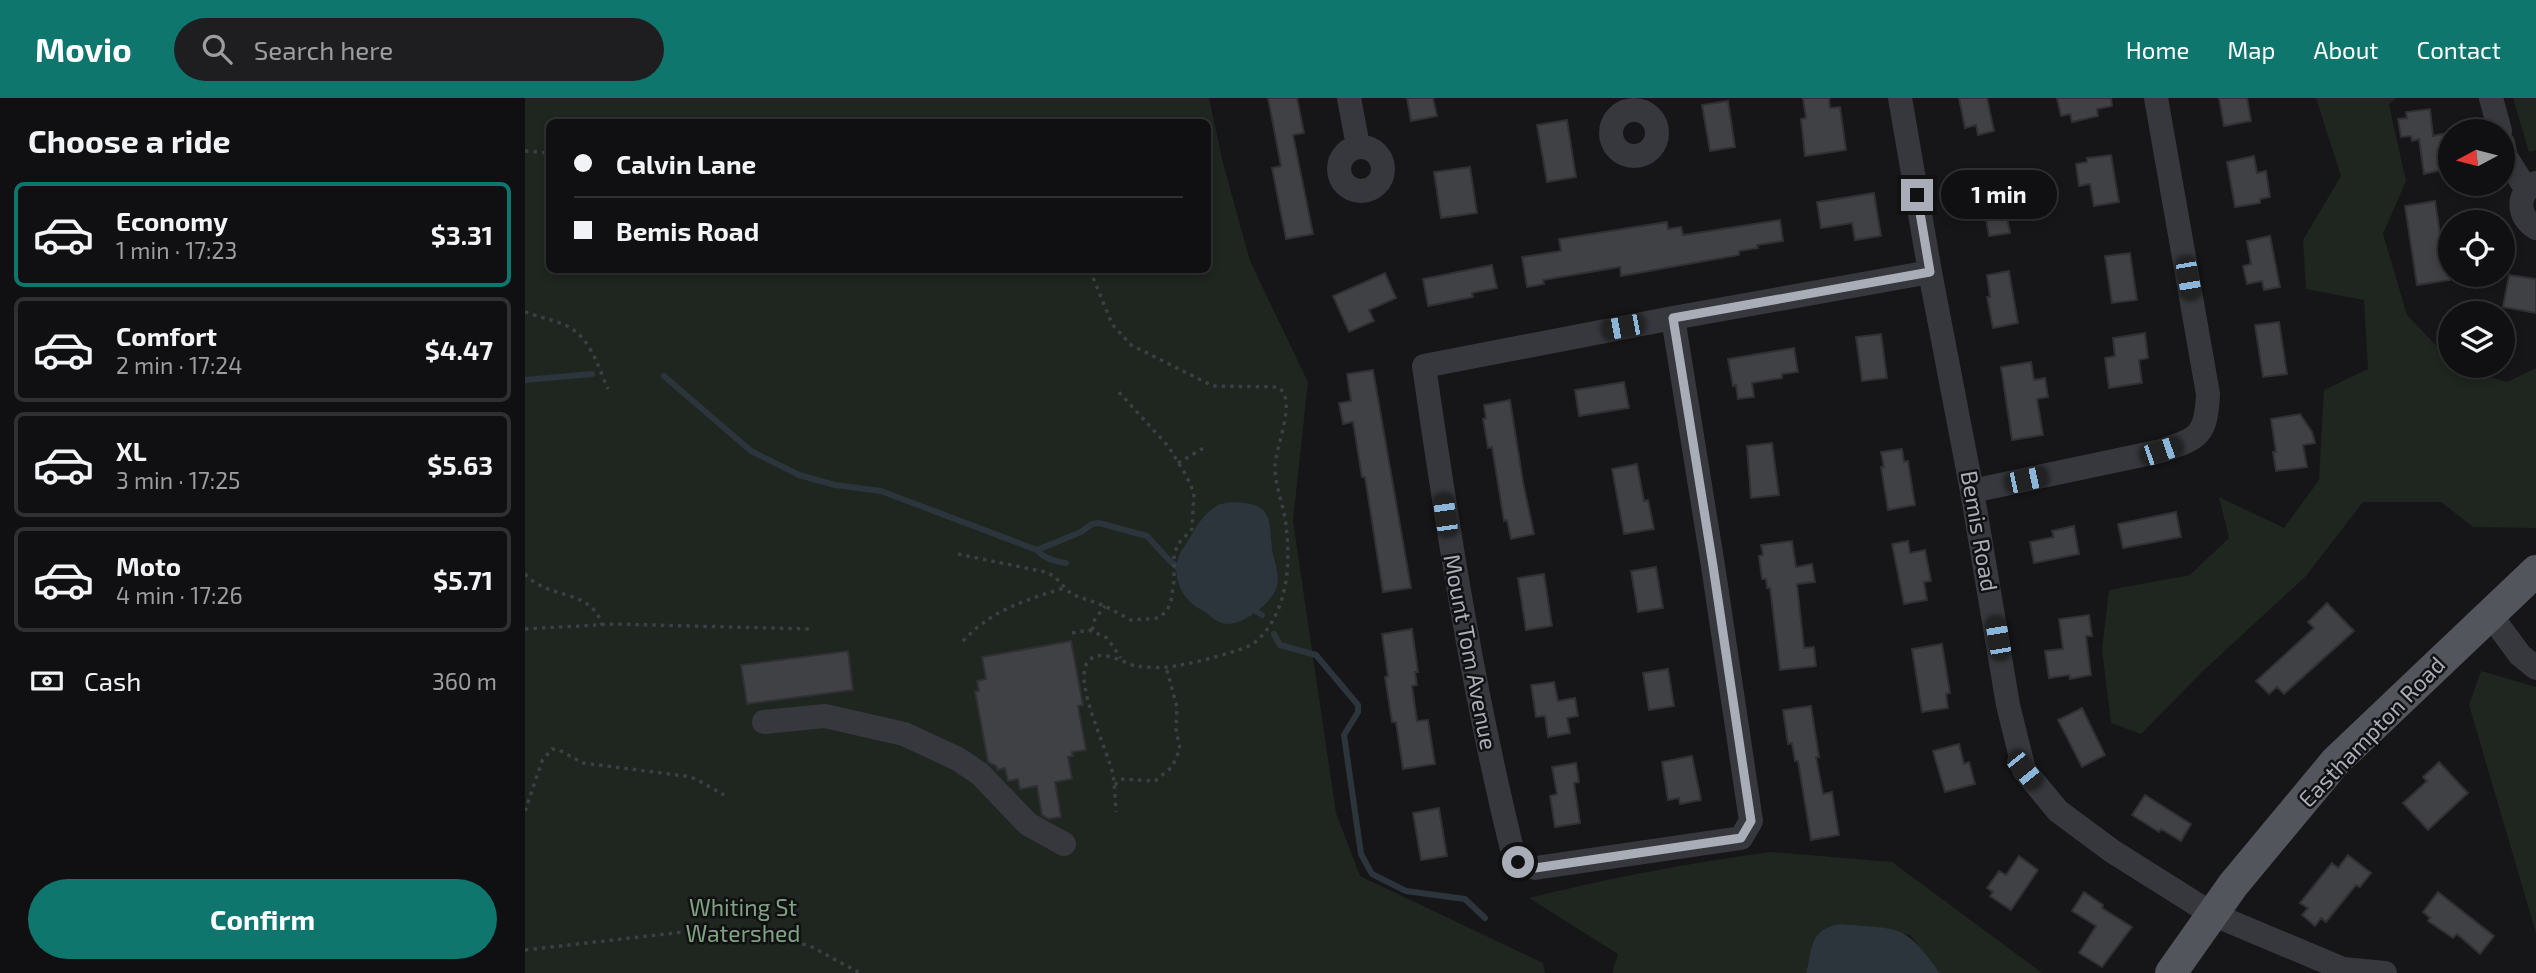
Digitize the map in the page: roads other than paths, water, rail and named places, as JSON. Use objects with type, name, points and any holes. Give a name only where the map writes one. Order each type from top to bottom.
[{"type":"main road","name":"Easthampton Road","points":[[2171,973],[2233,885],[2336,761],[2536,570]]},
{"type":"street","points":[[1349,98],[1358,146]]},
{"type":"street","name":"Bemis Road","points":[[1900,98],[2008,705],[2024,770],[2058,811],[2112,851],[2212,914],[2343,970],[2385,973]]},
{"type":"street","points":[[1972,491],[2161,451],[2199,435],[2207,419],[2208,394],[2156,98]]},
{"type":"street","points":[[2491,98],[2497,119]]},
{"type":"street","points":[[2515,167],[2531,186],[2521,203],[2521,211],[2529,224],[2536,228]]},
{"type":"street","name":"Mount Tom Avenue","points":[[1673,318],[1751,821],[1741,838],[1535,868],[1515,861],[1490,758],[1449,540],[1424,366],[1673,318],[1930,272]]},
{"type":"street","points":[[2489,613],[2520,655],[2536,668]]},
{"type":"street","points":[[764,722],[825,716],[904,734],[950,755],[980,774],[1028,824],[1063,844]]},
{"type":"waterway","points":[[525,380],[592,374]]},
{"type":"waterway","points":[[664,376],[751,451],[799,475],[835,485],[881,491],[1037,550],[1099,523],[1147,536],[1181,570]]},
{"type":"waterway","points":[[1037,550],[1054,561],[1066,563]]},
{"type":"waterway","points":[[1249,607],[1262,615]]},
{"type":"waterway","points":[[1274,634],[1280,645],[1316,655],[1358,705],[1358,712],[1344,735],[1361,854],[1372,874],[1406,891],[1465,899],[1485,918]]},
{"type":"park label","name":"Whiting St Watershed","points":[[743,921]]}]
